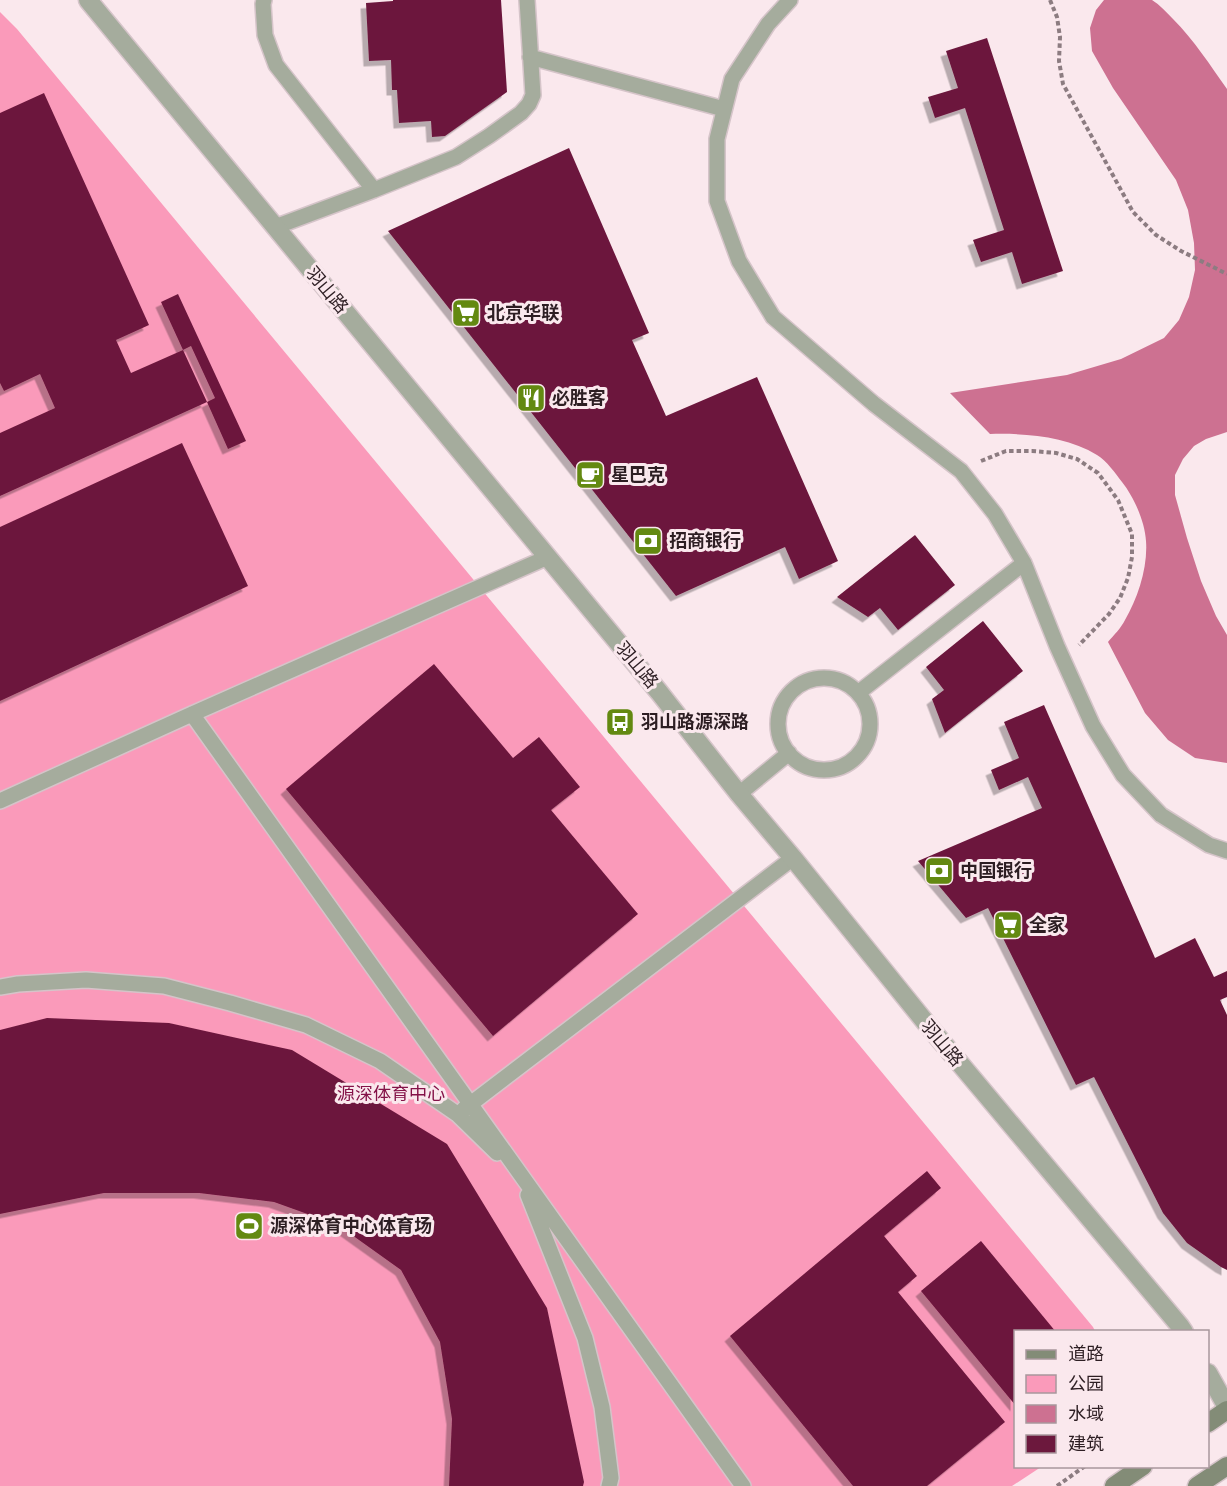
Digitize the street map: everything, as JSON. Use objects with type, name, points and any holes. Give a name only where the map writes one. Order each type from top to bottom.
[{"type":"main road","points":[[1209,1422],[1227,1408]]},
{"type":"main road","points":[[1197,1486],[1227,1466]]},
{"type":"main road","points":[[1114,1486],[1141,1468]]},
{"type":"street","name":"羽山路","points":[[88,0],[659,692],[926,1023],[1183,1330]]},
{"type":"street","points":[[1209,1375],[1227,1408]]},
{"type":"lane","points":[[264,0],[265,34],[276,65],[375,190]]},
{"type":"lane","points":[[275,227],[456,157],[520,113],[529,104],[533,95],[527,0]]},
{"type":"lane","points":[[790,0],[768,24],[732,80],[717,139],[717,201],[739,261],[772,317],[874,404],[962,471],[995,514],[1024,563],[1093,726],[1123,775],[1161,815],[1209,845],[1227,851]]},
{"type":"lane","points":[[531,57],[724,110]]},
{"type":"lane","points":[[0,801],[548,557]]},
{"type":"lane","points":[[858,693],[1024,563]]},
{"type":"lane","points":[[816,679],[831,679],[846,684],[858,693],[867,706],[870,719],[869,734],[864,748],[855,759],[842,767],[828,770],[814,769],[800,763],[789,753],[781,740],[779,724],[781,709],[789,695],[801,685],[816,679]]},
{"type":"lane","points":[[192,714],[743,1486]]},
{"type":"lane","points":[[739,794],[789,753]]},
{"type":"lane","points":[[457,1114],[793,858]]},
{"type":"lane","points":[[0,987],[86,980],[164,986],[230,1003],[306,1025],[380,1061],[457,1114],[519,1174],[585,1338],[603,1407],[609,1486]]},
{"type":"path","points":[[1050,0],[1057,17],[1060,37],[1059,61],[1064,84],[1133,212],[1156,235],[1181,251],[1227,274]]},
{"type":"path","points":[[962,471],[1006,451],[1056,453],[1077,459],[1098,473],[1118,500],[1132,534],[1132,557],[1128,578],[1120,598],[1109,614],[1063,659]]},
{"type":"path","points":[[1057,1486],[1084,1468]]},
{"type":"green space","name":"源深体育中心","points":[[0,12],[17,29],[1094,1330],[1014,1330],[1014,1468],[1039,1468],[1012,1486],[0,1486]]},
{"type":"water","points":[[1104,0],[1152,0],[1155,2],[1188,35],[1227,89],[1227,432],[1194,446],[1183,459],[1175,475],[1175,495],[1201,581],[1227,635],[1227,763],[1195,758],[1168,740],[1145,713],[1108,642],[1122,626],[1134,602],[1141,582],[1146,551],[1144,526],[1135,502],[1111,467],[1085,449],[1059,440],[1031,435],[990,434],[950,393],[1067,375],[1121,359],[1164,338],[1179,320],[1189,297],[1195,270],[1194,243],[1188,210],[1176,180],[1113,88],[1092,51],[1090,28],[1096,10]]},
{"type":"building","points":[[393,0],[501,0],[507,92],[445,136],[432,137],[431,121],[399,123],[397,90],[392,90],[391,60],[369,61],[366,3]]},
{"type":"building","points":[[987,38],[1063,271],[1022,284],[1012,252],[981,262],[973,240],[1004,230],[965,108],[935,118],[928,97],[958,88],[946,51]]},
{"type":"building","points":[[44,93],[149,325],[116,340],[131,373],[183,350],[207,402],[0,496],[0,433],[55,408],[40,374],[4,391],[0,383],[0,113]]},
{"type":"building","points":[[569,148],[649,333],[632,340],[666,416],[757,377],[838,561],[799,579],[785,547],[676,596],[388,231]]},
{"type":"building","points":[[178,294],[246,441],[228,449],[207,402],[215,398],[191,346],[183,350],[161,302]]},
{"type":"building","points":[[182,443],[248,586],[0,701],[0,527]]},
{"type":"building","points":[[915,535],[955,585],[898,630],[880,608],[868,617],[837,597]]},
{"type":"building","points":[[983,621],[1023,671],[945,733],[932,699],[944,690],[926,667]]},
{"type":"building","points":[[434,664],[513,758],[539,737],[580,787],[551,810],[638,914],[493,1036],[286,789]]},
{"type":"building","points":[[1044,705],[1155,958],[1195,938],[1214,977],[1227,971],[1227,997],[1220,1000],[1227,1015],[1227,1270],[1187,1243],[1163,1213],[1094,1077],[1076,1085],[988,908],[966,918],[918,861],[1042,808],[1028,777],[999,790],[991,770],[1019,758],[1004,722]]},
{"type":"building","points":[[47,1018],[169,1023],[292,1050],[447,1144],[547,1308],[583,1486],[449,1486],[452,1419],[440,1342],[401,1270],[338,1225],[274,1202],[199,1193],[104,1193],[0,1214],[0,1030]]},
{"type":"building","points":[[927,1171],[941,1188],[884,1236],[917,1276],[898,1292],[1005,1422],[927,1486],[853,1486],[730,1336]]},
{"type":"building","points":[[981,1241],[1054,1330],[1014,1330],[1014,1404],[921,1291]]},
{"type":"place","name":"北京华联","points":[[466,313]]},
{"type":"place","name":"必胜客","points":[[531,398]]},
{"type":"place","name":"星巴克","points":[[590,475]]},
{"type":"place","name":"招商银行","points":[[648,541]]},
{"type":"place","name":"羽山路源深路","points":[[620,722]]},
{"type":"place","name":"中国银行","points":[[939,871]]},
{"type":"place","name":"全家","points":[[1008,925]]},
{"type":"place","name":"源深体育中心体育场","points":[[249,1226]]}]
